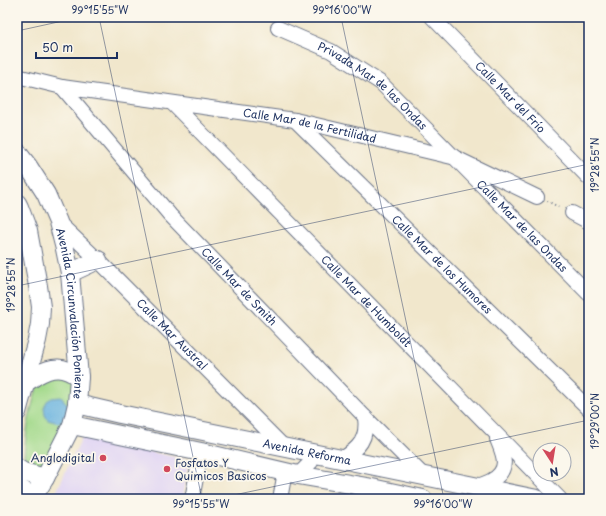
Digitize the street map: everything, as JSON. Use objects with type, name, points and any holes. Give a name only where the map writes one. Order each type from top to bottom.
[{"type":"main road","name":"Avenida Circunvalación Poniente","points":[[17,152],[46,194],[58,222],[70,273],[79,377],[77,404],[72,425],[45,478],[32,498]]},
{"type":"main road","points":[[17,203],[28,231],[38,286],[40,307],[38,340],[21,384],[17,412]]},
{"type":"main road","points":[[70,273],[98,260]]},
{"type":"main road","points":[[21,384],[52,368],[70,370],[79,377]]},
{"type":"main road","name":"Avenida Reforma","points":[[77,404],[537,499]]},
{"type":"main road","name":"Avenida Reforma","points":[[72,425],[292,473],[366,493],[422,499]]},
{"type":"main road","points":[[17,468],[23,472],[45,478]]},
{"type":"main road","points":[[17,487],[32,498]]},
{"type":"street","name":"Calle Mar del Frío","points":[[432,17],[589,178]]},
{"type":"street","name":"Privada Mar de las Ondas","points":[[278,28],[331,51],[381,83],[456,158]]},
{"type":"street","name":"Calle Mar de la Fertilidad","points":[[17,76],[62,88],[295,120],[456,158],[537,197]]},
{"type":"street","name":"Calle Mar de Smith","points":[[62,88],[170,216],[425,477]]},
{"type":"street","name":"Calle Mar de Humboldt","points":[[173,104],[560,499]]},
{"type":"street","name":"Calle Mar de los Humores","points":[[295,120],[589,409]]},
{"type":"street","name":"Calle Mar de las Ondas","points":[[456,158],[589,294]]},
{"type":"street","points":[[572,214],[589,222]]},
{"type":"street","name":"Calle Mar Austral","points":[[58,222],[98,260],[284,447]]},
{"type":"street","points":[[114,434],[114,423],[120,414]]},
{"type":"street","points":[[342,459],[359,446],[364,437],[366,426],[365,417]]},
{"type":"street","points":[[475,487],[492,480],[499,475],[504,468],[502,452],[493,431]]},
{"type":"street","points":[[192,499],[201,452]]},
{"type":"street","points":[[280,499],[292,473],[311,462],[316,454]]},
{"type":"path","points":[[537,197],[572,214]]},
{"type":"shaded area","points":[[82,437],[188,460],[183,499],[53,499]]},
{"type":"green space","points":[[62,370],[79,387],[45,468],[32,466],[24,456],[29,417],[37,388],[40,379]]},
{"type":"water","points":[[61,397],[68,405],[69,414],[59,423],[48,420],[45,415],[44,408],[47,401],[52,398]]},
{"type":"place","name":"Anglodigital","points":[[103,458]]},
{"type":"place","name":"Fosfatos Y Quimicos Basicos","points":[[167,469]]}]
